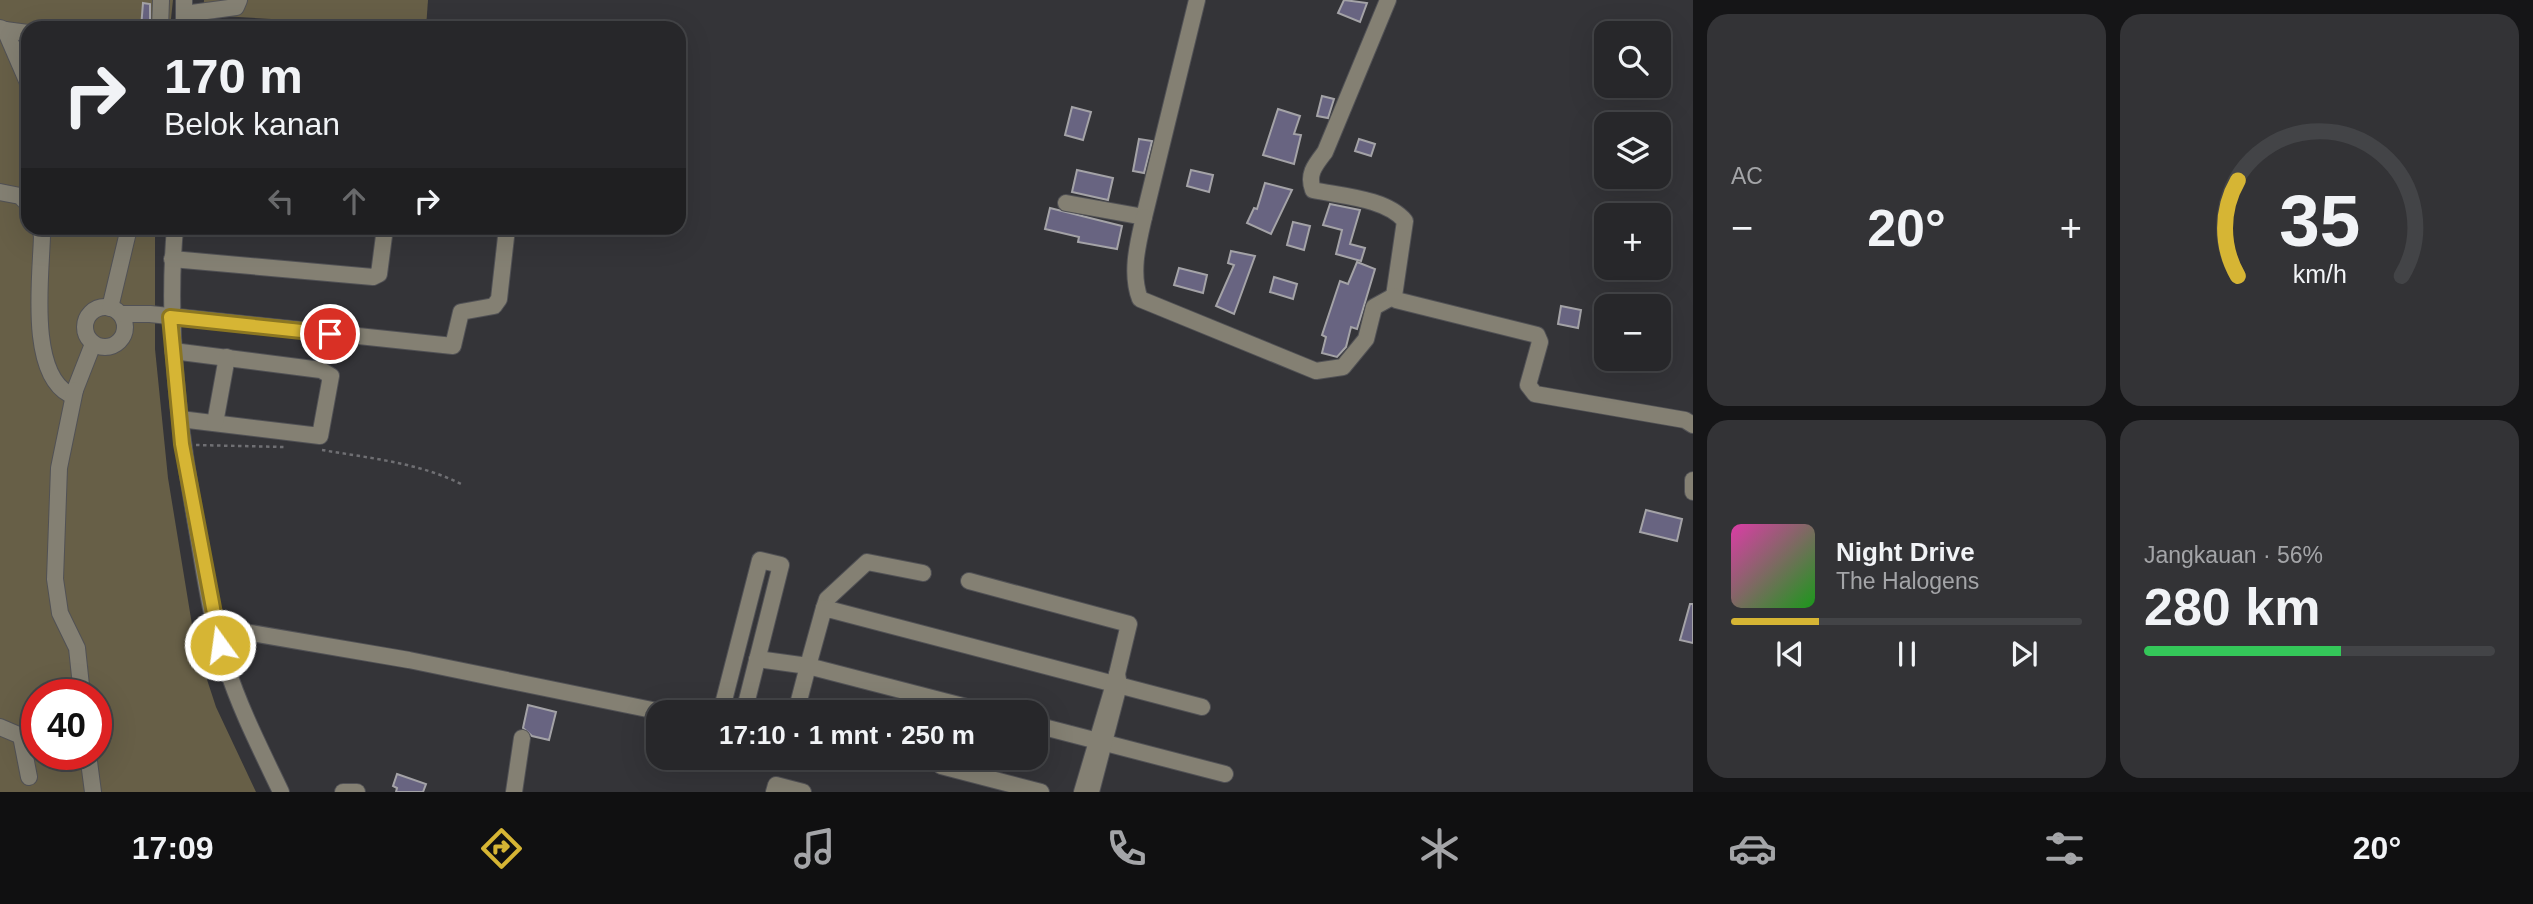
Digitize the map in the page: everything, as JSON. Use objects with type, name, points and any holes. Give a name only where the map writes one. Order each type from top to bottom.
[{"type":"street","points":[[160,21],[161,0]]},
{"type":"street","points":[[184,14],[227,11],[236,7],[239,0]]},
{"type":"street","points":[[1197,0],[1137,250],[1135,283],[1140,299],[1316,371],[1343,367],[1366,339],[1374,307],[1394,296]]},
{"type":"street","points":[[1388,0],[1325,152],[1310,179],[1313,190],[1384,207],[1398,213],[1405,221],[1394,296]]},
{"type":"street","points":[[2,29],[21,32]]},
{"type":"street","points":[[2,29],[21,68]]},
{"type":"street","points":[[0,192],[21,197]]},
{"type":"street","points":[[1066,203],[1144,217]]},
{"type":"street","points":[[42,235],[40,326],[44,351],[55,382],[69,394],[75,390]]},
{"type":"street","points":[[128,235],[116,311],[126,327],[120,341],[108,348],[93,344],[85,333],[85,319],[95,308],[116,311],[170,317],[453,346],[461,312],[494,306],[499,299],[506,235]]},
{"type":"street","points":[[174,235],[170,317],[182,444],[216,626],[244,717],[281,792]]},
{"type":"street","points":[[172,259],[373,276],[379,274],[382,267],[384,235]]},
{"type":"street","points":[[1394,296],[1403,302],[1533,331],[1540,342],[1528,385],[1535,394],[1685,420],[1693,425]]},
{"type":"street","points":[[80,679],[77,648],[60,613],[55,579],[59,468],[75,390],[93,344]]},
{"type":"street","points":[[173,351],[327,372],[331,376],[323,433],[315,437],[180,419]]},
{"type":"street","points":[[215,423],[227,358]]},
{"type":"street","points":[[1693,480],[1693,492]]},
{"type":"street","points":[[724,700],[760,559],[781,565],[747,700]]},
{"type":"street","points":[[799,700],[827,599],[867,562],[923,573]]},
{"type":"street","points":[[969,581],[1129,624],[1100,741],[1091,792]]},
{"type":"street","points":[[824,608],[1116,680],[1202,707]]},
{"type":"street","points":[[216,626],[409,660],[646,709]]},
{"type":"street","points":[[757,659],[808,666],[940,700]]},
{"type":"street","points":[[0,727],[22,736],[29,778]]},
{"type":"street","points":[[1048,728],[1225,774]]},
{"type":"street","points":[[514,792],[522,738]]},
{"type":"street","points":[[1082,792],[1100,741]]},
{"type":"street","points":[[90,770],[93,792]]},
{"type":"street","points":[[956,770],[1041,792]]},
{"type":"street","points":[[774,792],[776,785],[803,792]]},
{"type":"street","points":[[343,792],[357,792]]},
{"type":"path","points":[[182,444],[295,447]]},
{"type":"path","points":[[318,449],[416,467],[443,475],[463,485]]},
{"type":"shaded area","points":[[0,0],[173,0],[171,21],[21,21],[21,235],[155,235],[155,349],[168,478],[195,643],[216,707],[256,792],[0,792]]},
{"type":"shaded area","points":[[204,0],[428,0],[426,21],[306,21],[203,15]]},
{"type":"building","points":[[1344,0],[1367,3],[1360,22],[1338,13]]},
{"type":"building","points":[[143,3],[150,4],[150,21],[142,21]]},
{"type":"building","points":[[1322,96],[1334,99],[1328,118],[1317,116]]},
{"type":"building","points":[[1072,107],[1091,112],[1083,140],[1065,135]]},
{"type":"building","points":[[1278,109],[1300,116],[1294,134],[1301,135],[1294,164],[1263,155]]},
{"type":"building","points":[[1139,139],[1152,141],[1144,173],[1133,171]]},
{"type":"building","points":[[1359,139],[1375,144],[1371,156],[1355,151]]},
{"type":"building","points":[[1077,170],[1113,178],[1108,200],[1072,192]]},
{"type":"building","points":[[1191,170],[1213,175],[1209,192],[1187,186]]},
{"type":"building","points":[[1265,183],[1292,190],[1271,234],[1247,223],[1254,208],[1257,209]]},
{"type":"building","points":[[1330,204],[1360,210],[1350,244],[1365,248],[1361,261],[1336,254],[1342,230],[1323,225]]},
{"type":"building","points":[[1050,208],[1122,226],[1117,249],[1078,242],[1079,237],[1045,229]]},
{"type":"building","points":[[1293,222],[1310,226],[1304,250],[1287,245]]},
{"type":"building","points":[[1231,251],[1255,256],[1234,314],[1216,306],[1234,265],[1228,263]]},
{"type":"building","points":[[1357,262],[1375,269],[1357,329],[1351,327],[1346,347],[1337,357],[1322,353],[1326,337],[1322,335],[1340,281],[1348,284]]},
{"type":"building","points":[[1179,268],[1207,275],[1203,293],[1174,285]]},
{"type":"building","points":[[1274,277],[1297,284],[1293,299],[1270,292]]},
{"type":"building","points":[[1561,306],[1581,310],[1578,328],[1558,324]]},
{"type":"building","points":[[1646,510],[1682,519],[1677,541],[1640,532]]},
{"type":"building","points":[[1690,604],[1693,604],[1693,643],[1680,640]]},
{"type":"building","points":[[528,705],[556,712],[549,740],[532,736],[523,728]]},
{"type":"building","points":[[397,774],[426,784],[423,792],[396,792],[397,788],[393,786]]},
{"type":"route","points":[[220,645],[182,444],[170,317],[330,334]]}]
